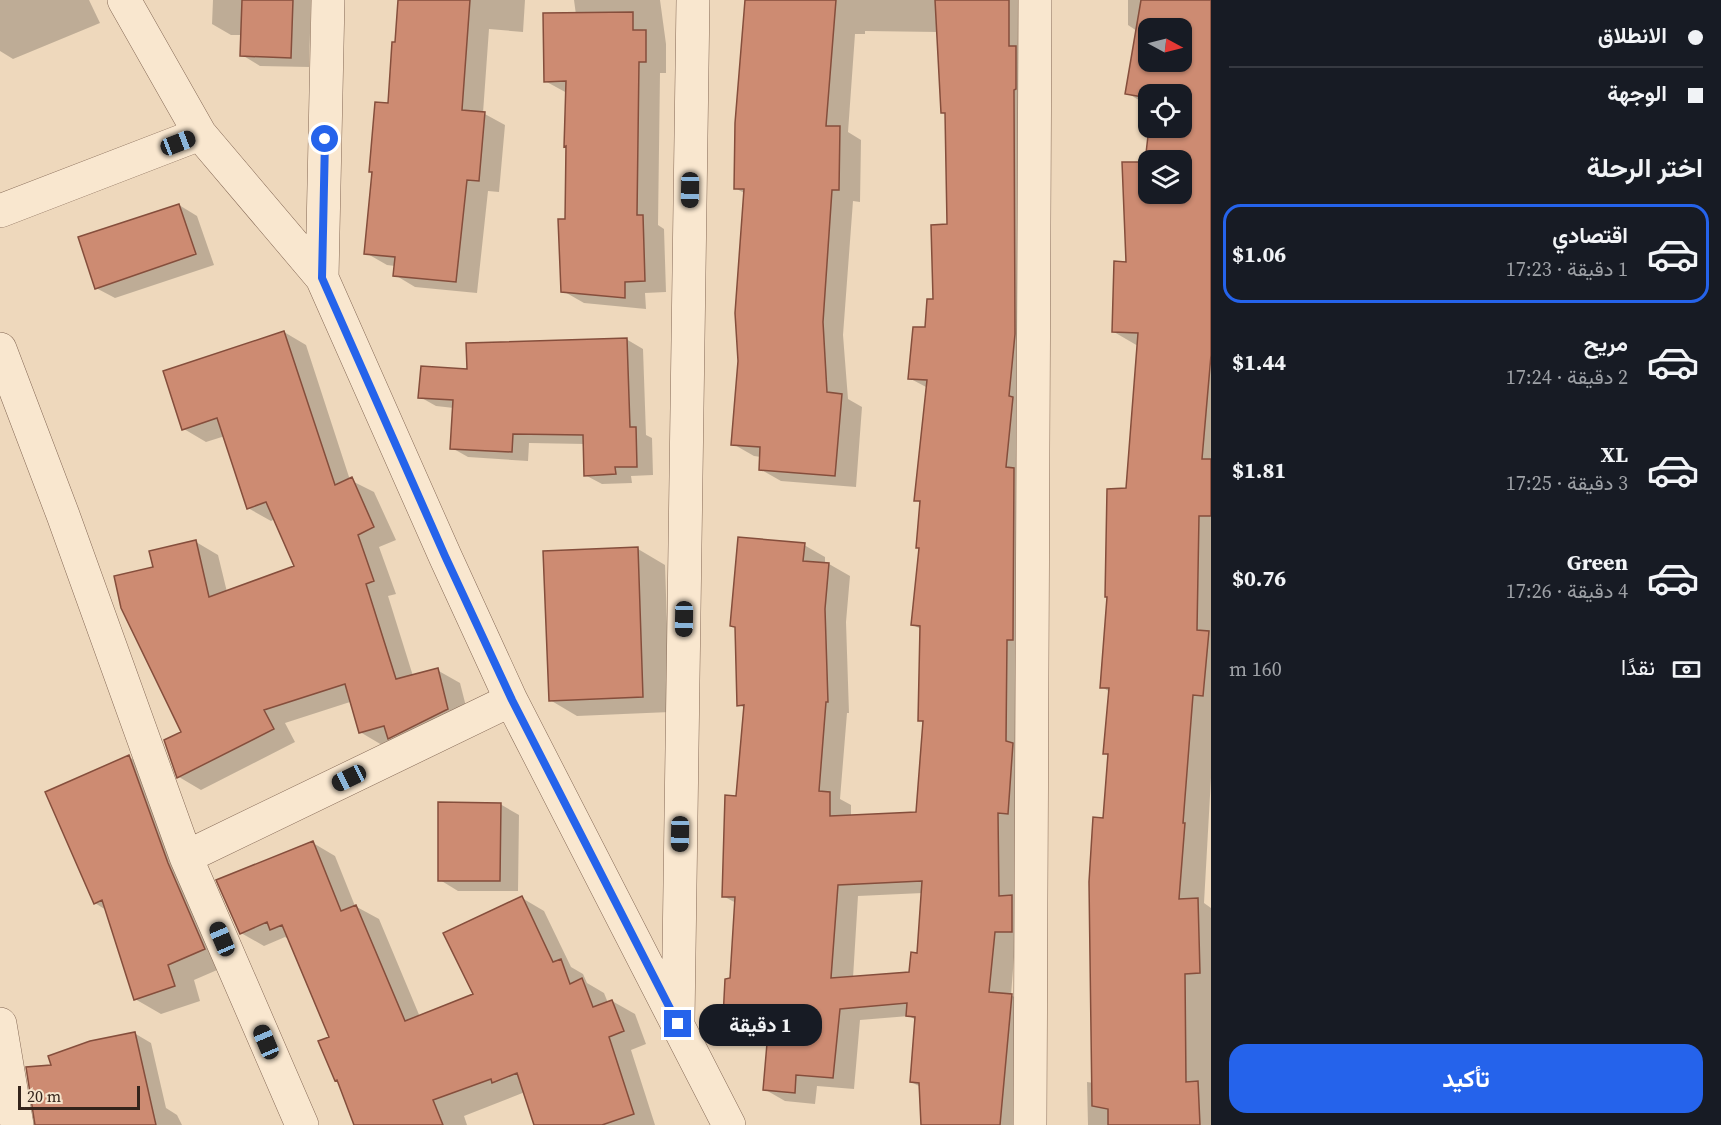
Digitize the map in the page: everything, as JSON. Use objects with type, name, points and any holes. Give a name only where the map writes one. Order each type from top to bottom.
[{"type":"street","points":[[124,0],[200,134],[322,278],[445,556],[512,700],[729,1125]]},
{"type":"street","points":[[322,278],[328,0]]},
{"type":"street","points":[[678,1024],[693,0]]},
{"type":"street","points":[[1030,1125],[1035,0]]},
{"type":"street","points":[[0,211],[200,134]]},
{"type":"street","points":[[0,349],[63,515],[186,857],[302,1125]]},
{"type":"street","points":[[186,857],[512,700]]},
{"type":"street","points":[[0,1024],[17,1125]]},
{"type":"building","points":[[242,0],[293,0],[291,58],[240,56]]},
{"type":"building","points":[[398,0],[470,0],[462,110],[485,112],[479,181],[467,180],[456,282],[393,276],[395,257],[364,254],[372,172],[369,172],[375,102],[388,103],[392,42],[395,42]]},
{"type":"building","points":[[745,0],[836,0],[826,126],[840,126],[839,190],[832,190],[823,322],[827,392],[842,394],[835,476],[759,470],[760,447],[731,445],[738,361],[735,313],[744,189],[734,189],[735,123]]},
{"type":"building","points":[[935,0],[1009,0],[1009,46],[1016,46],[1016,89],[1014,90],[1015,334],[1009,396],[1013,397],[1006,467],[1014,468],[1013,640],[1007,640],[1006,741],[1013,743],[1008,814],[998,813],[999,896],[1012,895],[1012,932],[995,932],[989,992],[1012,994],[1000,1125],[921,1125],[919,1083],[910,1082],[915,1017],[906,1016],[907,1003],[840,1009],[833,1078],[796,1075],[795,1093],[763,1090],[769,1020],[723,1018],[725,979],[730,978],[735,897],[722,897],[725,795],[736,796],[744,705],[737,706],[735,627],[730,626],[738,537],[805,543],[803,561],[829,563],[825,609],[828,702],[826,702],[819,791],[830,792],[830,816],[916,812],[923,721],[918,721],[920,626],[911,625],[919,548],[916,548],[920,501],[914,501],[927,380],[908,379],[913,327],[925,327],[927,299],[933,299],[931,225],[947,224],[945,113],[941,113]],"holes":[[[922,881],[917,953],[911,952],[909,972],[831,978],[838,885]]]},
{"type":"building","points":[[1141,0],[1211,0],[1211,355],[1202,459],[1211,459],[1211,516],[1199,516],[1197,630],[1209,631],[1203,696],[1193,695],[1179,899],[1198,898],[1200,973],[1185,974],[1186,1082],[1198,1081],[1200,1125],[1108,1125],[1108,1109],[1092,1106],[1089,882],[1093,817],[1103,818],[1108,754],[1103,754],[1109,688],[1100,688],[1107,597],[1105,597],[1107,489],[1126,488],[1138,333],[1112,332],[1114,261],[1126,262],[1122,162],[1138,162],[1138,204],[1192,204],[1192,150],[1146,150],[1148,138],[1192,138],[1192,84],[1138,84],[1138,96],[1125,94]]},
{"type":"building","points":[[633,12],[633,30],[646,30],[646,62],[639,62],[637,215],[643,215],[645,281],[625,282],[625,298],[561,292],[558,219],[565,219],[566,81],[544,82],[543,13]]},
{"type":"building","points":[[179,204],[196,254],[95,289],[78,237]]},
{"type":"building","points":[[284,331],[335,485],[352,477],[374,527],[358,535],[374,581],[366,584],[396,679],[438,668],[448,709],[388,739],[384,726],[359,733],[345,684],[264,710],[274,729],[177,778],[164,740],[181,732],[121,608],[114,576],[153,567],[149,551],[196,540],[209,597],[294,566],[266,502],[247,509],[217,418],[182,430],[163,371]]},
{"type":"building","points":[[627,338],[630,427],[636,427],[637,467],[615,467],[616,474],[584,476],[583,435],[513,434],[512,452],[450,449],[453,400],[418,398],[421,366],[467,369],[466,343]]},
{"type":"building","points":[[638,547],[643,697],[549,701],[543,551]]},
{"type":"building","points":[[129,755],[168,863],[205,949],[168,965],[175,986],[134,1000],[102,900],[94,904],[45,792]]},
{"type":"building","points":[[438,802],[501,803],[500,881],[438,881]]},
{"type":"building","points":[[313,841],[341,911],[356,905],[405,1021],[473,994],[443,933],[522,896],[553,962],[561,959],[570,984],[582,978],[593,1007],[612,1000],[624,1031],[609,1037],[634,1114],[602,1125],[534,1125],[517,1073],[492,1083],[491,1079],[433,1100],[443,1125],[354,1125],[337,1080],[335,1081],[318,1041],[329,1037],[282,925],[270,930],[267,922],[240,934],[216,880]]},
{"type":"building","points":[[135,1032],[156,1125],[35,1125],[26,1067],[51,1065],[48,1056],[90,1041]]},
{"type":"route","points":[[325,139],[322,278],[445,556],[512,700],[678,1024]]}]
